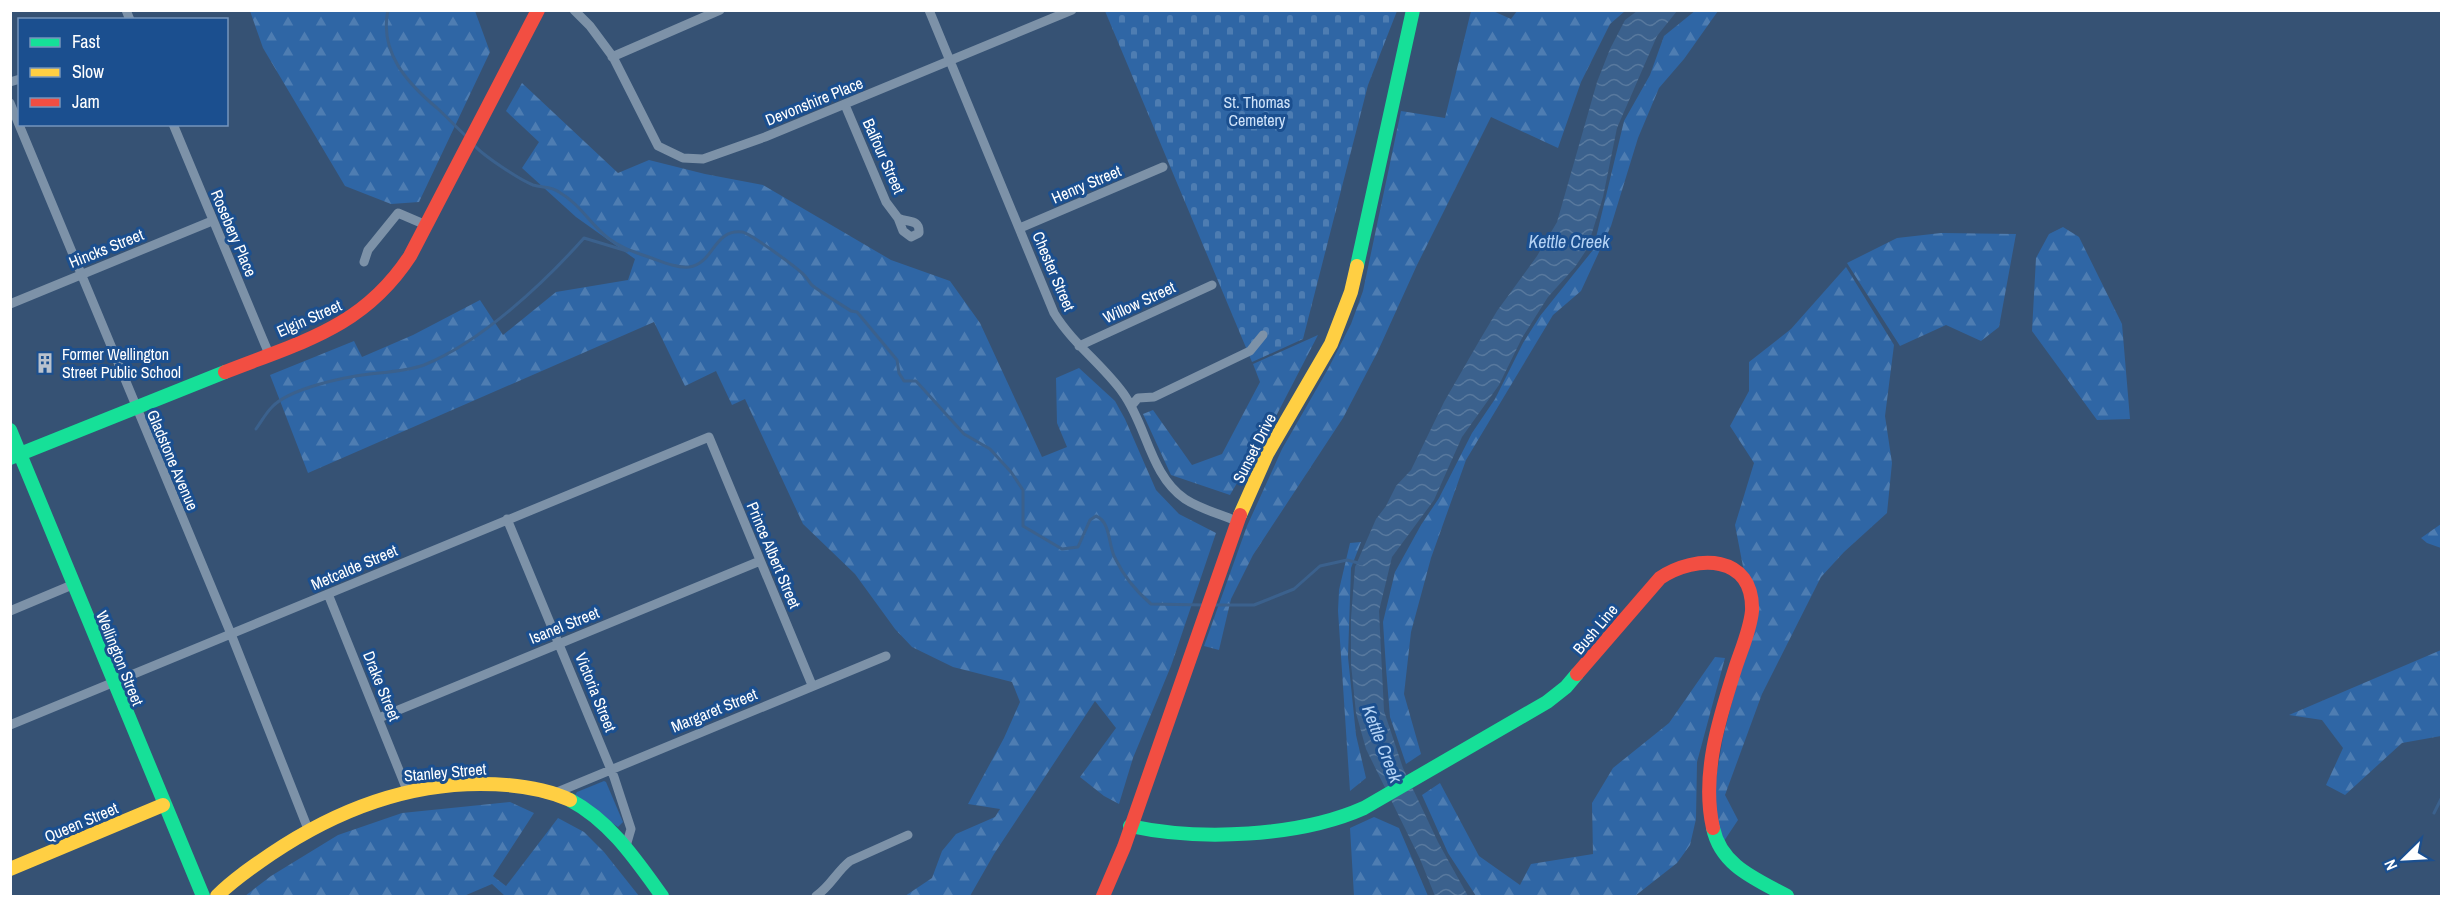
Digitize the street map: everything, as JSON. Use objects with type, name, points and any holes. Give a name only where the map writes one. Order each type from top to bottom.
[{"type":"street","name":"Elgin Street","points":[[15,456],[333,329],[369,306],[396,278],[538,10]]},
{"type":"street","name":"Devonshire Place","points":[[574,10],[590,26],[612,57],[658,146],[683,158],[693,160],[719,154],[845,105],[1072,10]]},
{"type":"street","points":[[612,57],[720,10]]},
{"type":"street","name":"Chester Street","points":[[929,10],[1054,313],[1066,332],[1115,382],[1131,405],[1138,416],[1158,468],[1173,489],[1186,500],[1236,521]]},
{"type":"street","name":"Sunset Drive","points":[[1103,897],[1125,847],[1130,826],[1236,521],[1267,454],[1331,344],[1352,292],[1413,10]]},
{"type":"street","name":"Gladstone Avenue","points":[[10,103],[18,122]]},
{"type":"street","name":"Balfour Street","points":[[845,105],[886,202],[898,218]]},
{"type":"street","name":"Gladstone Avenue","points":[[20,126],[135,408],[231,634],[308,829]]},
{"type":"street","name":"Rosebery Place","points":[[174,126],[269,354]]},
{"type":"street","name":"Henry Street","points":[[1020,228],[1163,168]]},
{"type":"street","points":[[364,262],[368,250],[398,213],[426,225]]},
{"type":"street","name":"Hincks Street","points":[[10,304],[212,221]]},
{"type":"street","name":"Willow Street","points":[[1079,346],[1212,285]]},
{"type":"street","points":[[1131,405],[1138,399],[1154,397],[1250,351],[1263,335]]},
{"type":"street","name":"Wellington Street","points":[[10,430],[15,456],[72,585],[203,897]]},
{"type":"street","name":"Metcalde Street","points":[[10,725],[709,437]]},
{"type":"street","name":"Prince Albert Street","points":[[709,437],[812,685]]},
{"type":"street","name":"Victoria Street","points":[[507,519],[611,769],[631,829],[626,846]]},
{"type":"street","name":"Isanel Street","points":[[379,718],[760,561]]},
{"type":"street","name":"Bush Line","points":[[1130,826],[1148,832],[1192,836],[1296,829],[1341,819],[1547,702],[1566,687],[1668,572],[1680,565],[1712,562],[1728,566],[1741,575],[1752,596],[1753,611],[1714,746],[1709,782],[1712,830],[1715,842],[1730,862],[1787,897]]},
{"type":"street","points":[[10,611],[72,585]]},
{"type":"street","name":"Drake Street","points":[[328,594],[407,790]]},
{"type":"street","name":"Margaret Street","points":[[555,793],[886,656]]},
{"type":"street","name":"Stanley Street","points":[[216,897],[254,864],[308,829],[358,805],[407,790],[483,784],[508,785],[555,793],[592,816],[626,846],[662,897]]},
{"type":"street","name":"Queen Street","points":[[10,869],[163,806]]},
{"type":"street","points":[[816,897],[828,887],[843,866],[850,861],[908,835]]},
{"type":"green space","points":[[1696,10],[1718,11],[1684,59],[1659,88],[1638,138],[1611,226],[1581,291],[1553,315],[1466,460],[1431,558],[1411,632],[1404,694],[1421,754],[1406,764],[1390,717],[1383,622],[1395,572],[1439,498],[1472,433],[1495,399],[1523,343],[1540,316],[1593,250],[1624,121],[1650,75],[1664,36]]},
{"type":"green space","points":[[250,11],[475,11],[490,52],[419,202],[391,204],[345,186],[263,48]]},
{"type":"green space","name":"St. Thomas Cemetery","points":[[1105,11],[1397,11],[1368,85],[1303,339],[1252,362]]},
{"type":"green space","points":[[1471,11],[1493,11],[1511,19],[1517,11],[1625,11],[1610,24],[1581,82],[1558,148],[1491,117],[1417,265],[1377,353],[1343,418],[1253,555],[1231,599],[1219,650],[1204,646],[1247,526],[1282,449],[1351,324],[1363,291],[1401,111],[1445,118]]},
{"type":"green space","points":[[522,83],[618,173],[649,160],[763,185],[891,260],[950,281],[980,323],[1042,457],[1067,447],[1057,423],[1056,378],[1079,368],[1115,401],[1156,490],[1179,514],[1216,533],[1171,666],[1133,758],[1119,804],[1104,796],[1080,777],[1116,728],[1095,701],[994,854],[970,896],[905,896],[932,878],[942,851],[956,834],[995,817],[1000,809],[968,804],[1004,738],[1020,702],[1012,682],[953,667],[912,647],[895,629],[855,574],[803,524],[745,399],[732,405],[716,371],[685,386],[654,322],[308,473],[270,375],[354,341],[362,357],[413,335],[480,300],[503,335],[556,292],[628,280],[635,259],[576,217],[522,168],[539,142],[506,111]]},
{"type":"green space","points":[[2063,227],[2079,237],[2122,324],[2130,419],[2097,420],[2032,331],[2036,258],[2049,234]]},
{"type":"green space","points":[[1941,233],[2016,234],[1999,327],[1981,341],[1946,325],[1900,346],[1847,263],[1897,238]]},
{"type":"green space","points":[[1846,267],[1894,345],[1885,416],[1892,463],[1887,513],[1844,552],[1821,577],[1762,694],[1725,795],[1738,820],[1722,844],[1716,827],[1714,790],[1723,737],[1757,605],[1745,577],[1735,525],[1754,463],[1730,426],[1749,391],[1749,362],[1791,329]]},
{"type":"green space","points":[[1318,335],[1274,420],[1230,495],[1171,475],[1143,414],[1153,410],[1192,465],[1222,454],[1260,382],[1253,364]]},
{"type":"green space","points":[[2441,524],[2441,548],[2421,538]]},
{"type":"green space","points":[[1361,542],[1351,568],[1348,657],[1356,735],[1366,778],[1350,791],[1338,611],[1339,590],[1350,543]]},
{"type":"green space","points":[[2441,650],[2441,736],[2402,743],[2345,795],[2326,785],[2343,748],[2322,720],[2289,715]]},
{"type":"green space","points":[[1715,657],[1725,658],[1697,762],[1696,819],[1690,845],[1677,863],[1635,896],[1476,896],[1448,853],[1422,795],[1440,783],[1479,856],[1520,885],[1531,864],[1593,854],[1592,803],[1613,768],[1669,723]]},
{"type":"green space","points":[[604,781],[623,822],[618,827],[574,797],[577,792]]},
{"type":"green space","points":[[510,802],[534,813],[493,876],[506,886],[558,818],[584,832],[604,852],[639,896],[505,896],[492,884],[464,896],[245,896],[271,876],[338,835],[402,813]]},
{"type":"green space","points":[[1374,817],[1399,828],[1428,896],[1354,896],[1350,828]]},
{"type":"water","name":"Kettle Creek","points":[[1637,11],[1677,11],[1657,36],[1617,128],[1603,197],[1587,249],[1575,267],[1548,297],[1522,338],[1499,385],[1462,437],[1434,500],[1392,557],[1379,611],[1384,711],[1403,768],[1438,842],[1468,896],[1435,896],[1420,859],[1366,749],[1356,713],[1351,664],[1351,618],[1355,567],[1376,519],[1386,506],[1396,486],[1411,470],[1444,402],[1478,343],[1497,311],[1537,256],[1557,222],[1597,82],[1625,20]]},
{"type":"waterway","points":[[388,10],[386,25],[388,40],[398,65],[415,88],[467,137]]},
{"type":"waterway","points":[[473,144],[519,178],[533,185],[556,190],[579,208],[613,242],[667,264],[685,267],[697,265],[719,241],[732,233],[742,232],[754,238],[794,266],[812,285],[851,311],[857,312],[897,360],[899,373],[904,381],[916,381],[964,434],[990,449],[1011,472],[1023,490],[1023,526],[1062,549],[1078,547],[1090,520],[1096,516],[1104,523],[1113,553],[1122,571],[1151,604],[1203,605]]},
{"type":"waterway","points":[[256,429],[272,407],[291,394],[318,384],[411,369],[446,355],[489,327],[510,310],[550,274],[584,238],[627,251]]},
{"type":"waterway","points":[[1210,605],[1254,605],[1294,589],[1320,566],[1347,560],[1362,564]]},
{"type":"waterway","points":[[2434,813],[2442,797]]},
{"type":"traffic: fast","points":[[1357,266],[1413,10]]},
{"type":"traffic: fast","points":[[10,458],[225,372]]},
{"type":"traffic: fast","points":[[10,430],[203,896]]},
{"type":"traffic: fast","points":[[1130,826],[1187,834],[1248,834],[1310,825],[1338,818],[1364,808],[1547,702],[1566,687],[1577,674]]},
{"type":"traffic: fast","points":[[570,800],[610,830],[632,855],[662,896]]},
{"type":"traffic: fast","points":[[1713,828],[1717,841],[1732,862],[1752,877],[1787,896]]},
{"type":"traffic: slow","points":[[1240,515],[1267,454],[1331,344],[1351,292],[1357,266]]},
{"type":"traffic: slow","points":[[217,896],[250,869],[295,839],[345,813],[397,795],[452,785],[492,784],[537,789],[570,800]]},
{"type":"traffic: slow","points":[[10,869],[163,805]]},
{"type":"traffic: jam","points":[[225,372],[328,330],[372,300],[392,280],[410,256],[538,10]]},
{"type":"traffic: jam","points":[[1103,896],[1124,847],[1240,515]]},
{"type":"traffic: jam","points":[[1577,674],[1660,578],[1674,570],[1705,563],[1720,564],[1733,569],[1744,578],[1750,592],[1752,611],[1723,707],[1710,768],[1709,788],[1713,828]]},
{"type":"place","name":"Former Wellington Street Public School","points":[[45,363]]}]
